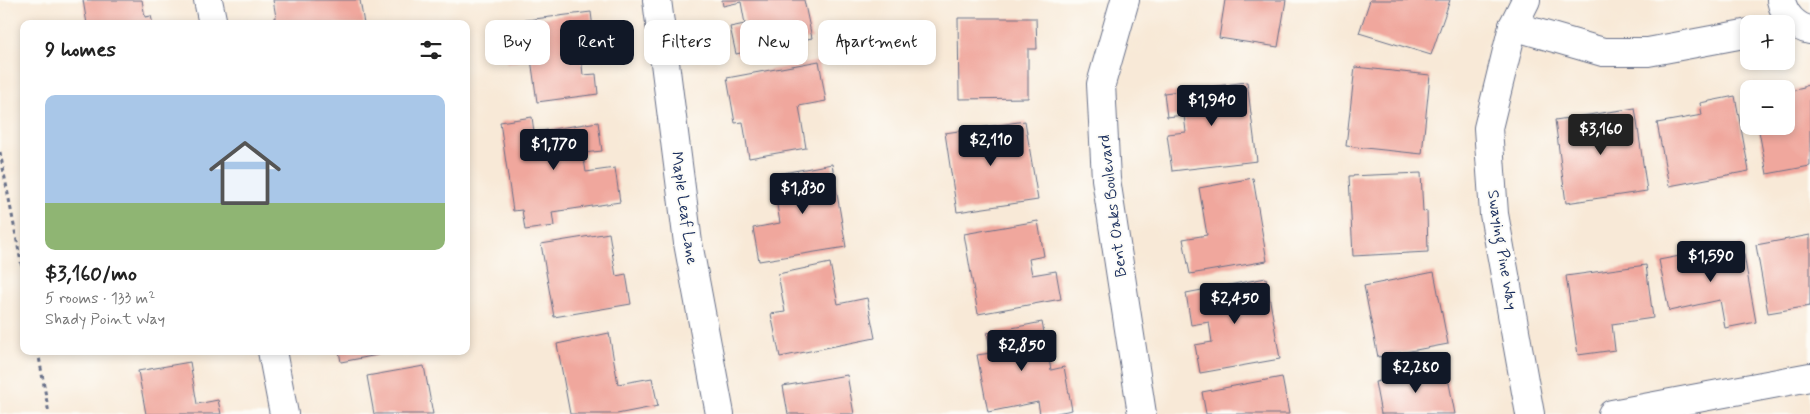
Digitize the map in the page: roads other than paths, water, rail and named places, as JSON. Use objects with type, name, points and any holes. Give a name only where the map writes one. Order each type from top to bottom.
[{"type":"street","points":[[208,0],[211,20]]},
{"type":"street","name":"Maple Leaf Lane","points":[[657,0],[688,243],[720,414]]},
{"type":"street","name":"Bent Oaks Boulevard","points":[[1125,0],[1101,84],[1106,179],[1142,414]]},
{"type":"street","name":"Swaying Pine Way","points":[[1526,0],[1513,26],[1488,128],[1494,214],[1530,414]]},
{"type":"street","points":[[1513,26],[1604,52],[1648,52],[1740,35]]},
{"type":"street","points":[[273,355],[284,414]]},
{"type":"street","points":[[1612,414],[1810,377]]}]
